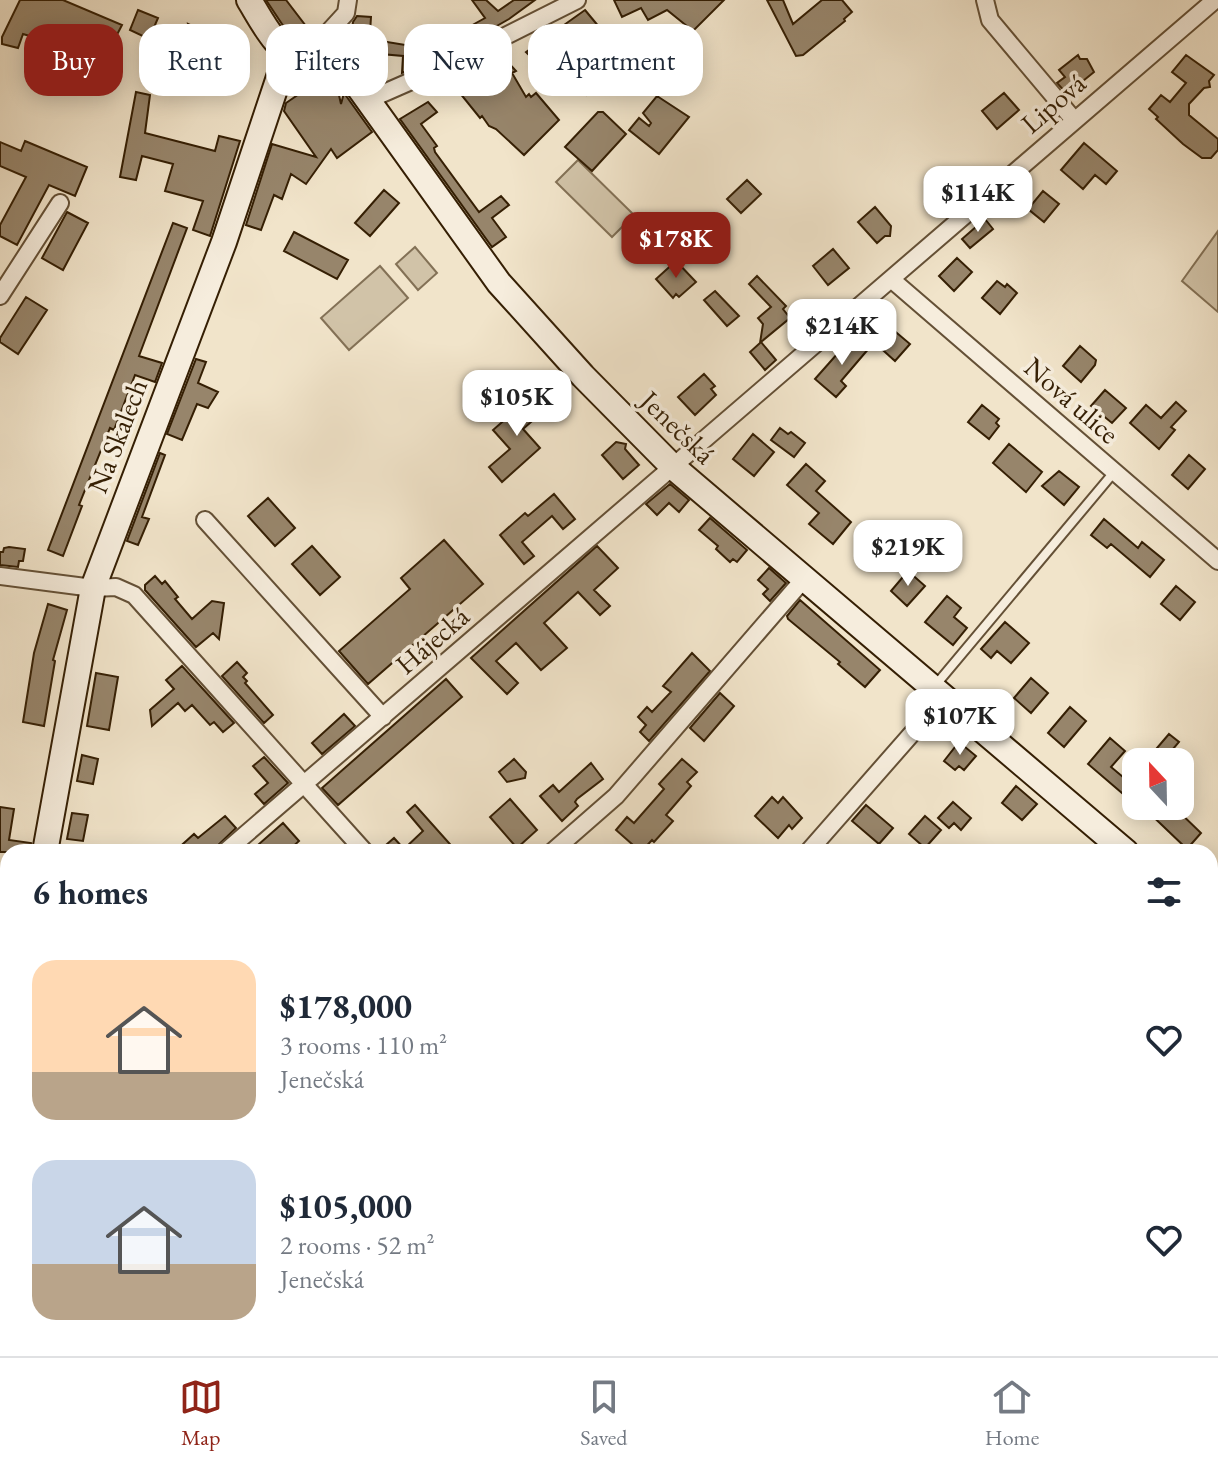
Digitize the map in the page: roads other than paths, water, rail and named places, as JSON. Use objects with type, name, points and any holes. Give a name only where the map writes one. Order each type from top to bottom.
[{"type":"street","points":[[249,0],[269,24]]},
{"type":"street","points":[[333,24],[346,13],[348,0]]},
{"type":"street","points":[[368,100],[450,64],[577,0]]},
{"type":"street","points":[[985,0],[990,20],[1074,120]]},
{"type":"street","name":"Lipová","points":[[672,466],[1215,0]]},
{"type":"street","name":"Na Skalech","points":[[46,844],[93,588],[280,96]]},
{"type":"street","name":"Jenečská","points":[[365,96],[499,283],[583,376],[672,466],[1111,844]]},
{"type":"street","points":[[0,296],[60,203]]},
{"type":"street","name":"Nová ulice","points":[[891,279],[1218,561]]},
{"type":"street","name":"Hájecká","points":[[234,844],[672,466]]},
{"type":"street","points":[[205,520],[383,717]]},
{"type":"street","points":[[0,576],[93,588],[116,587],[134,595],[358,844]]},
{"type":"street","points":[[561,844],[616,796],[803,580]]},
{"type":"street","points":[[815,844],[938,693]]},
{"type":"lane","points":[[938,693],[1115,471]]}]
